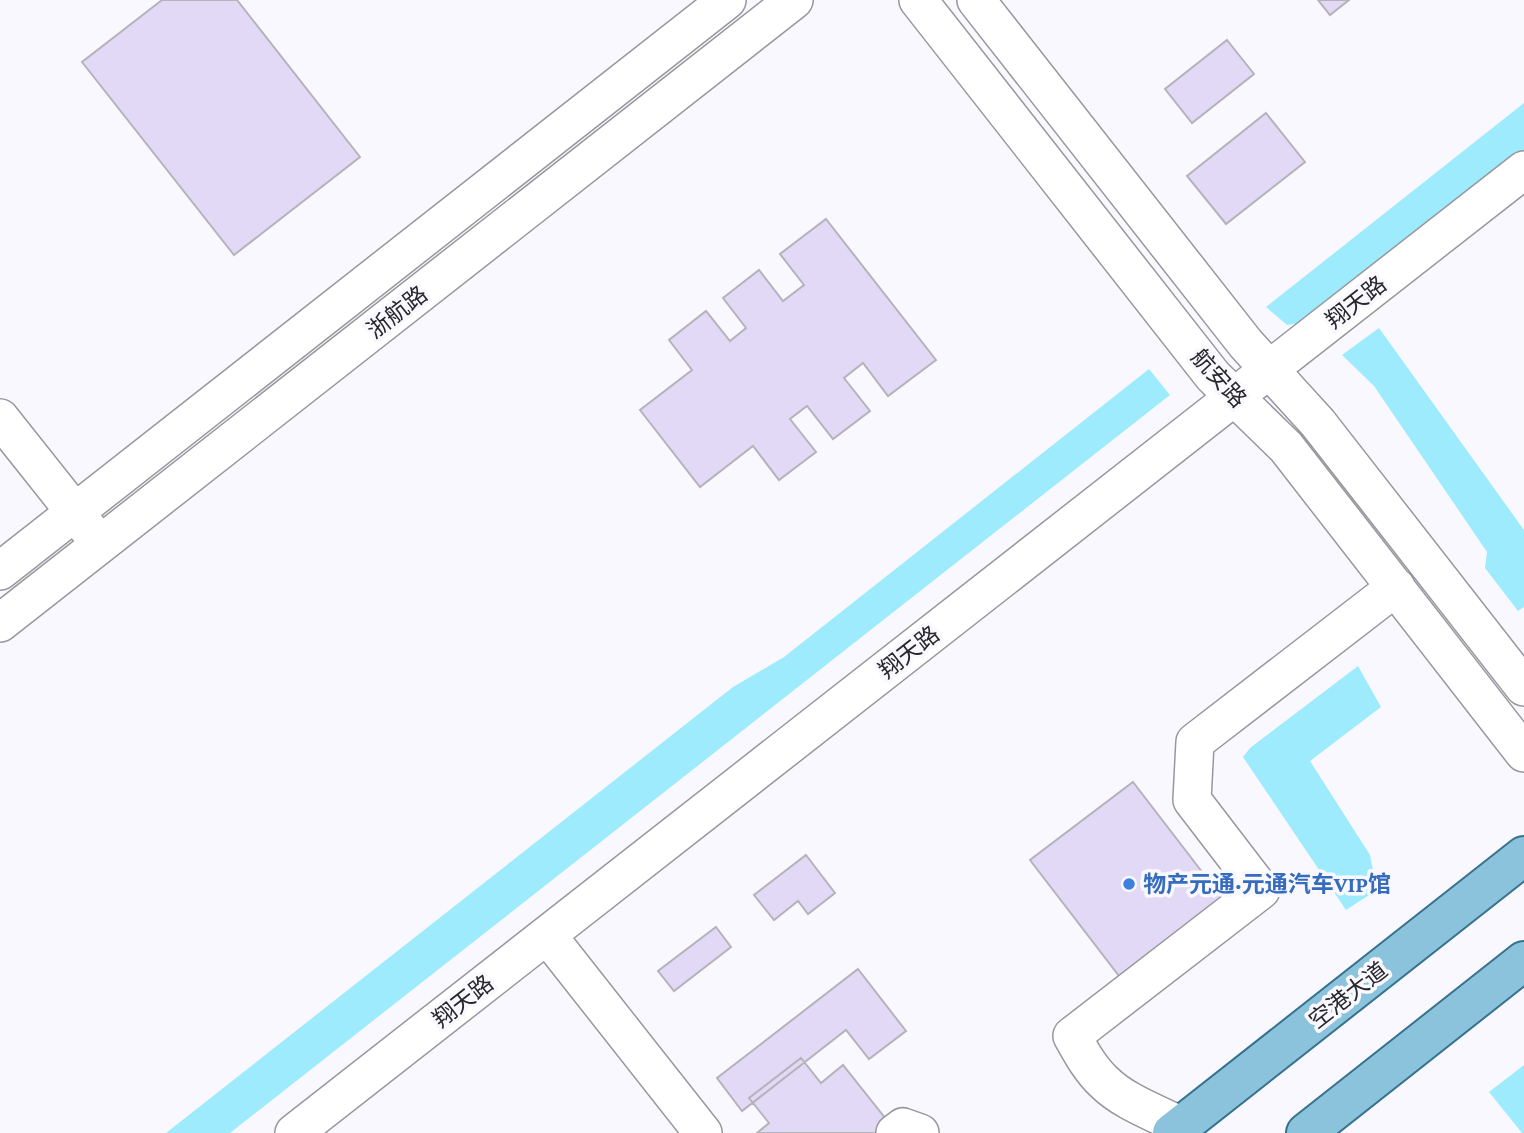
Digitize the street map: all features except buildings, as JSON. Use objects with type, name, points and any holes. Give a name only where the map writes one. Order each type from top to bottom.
[{"type":"main road","name":"空港大道","points":[[1177,1129],[1524,856]]},
{"type":"main road","points":[[1306,1133],[1524,961]]},
{"type":"street","name":"浙航路","points":[[0,571],[727,0]]},
{"type":"street","name":"浙航路","points":[[0,623],[794,0]]},
{"type":"street","name":"航安路","points":[[918,0],[1213,376],[1286,447],[1524,753]]},
{"type":"street","name":"航安路","points":[[976,0],[1246,344],[1318,423],[1524,687]]},
{"type":"street","name":"翔天路","points":[[295,1133],[1524,170]]},
{"type":"street","points":[[0,418],[100,544]]},
{"type":"street","points":[[1177,1129],[1104,1082],[1086,1061],[1072,1036],[1261,890],[1192,800],[1195,742],[1395,587]]},
{"type":"street","points":[[547,935],[703,1133]]},
{"type":"water","points":[[1524,103],[1524,150],[1308,322],[1287,325],[1266,307]]},
{"type":"water","points":[[1379,328],[1524,530],[1524,607],[1518,611],[1485,568],[1487,552],[1374,386],[1342,355]]},
{"type":"water","points":[[1149,369],[1170,395],[230,1133],[166,1133],[733,687],[784,657]]},
{"type":"water","points":[[1358,666],[1381,707],[1310,761],[1370,855],[1377,890],[1346,910],[1243,757],[1250,748]]},
{"type":"water","points":[[1524,1065],[1524,1133],[1522,1133],[1489,1092]]},
{"type":"place","name":"物产元通·元通汽车VIP馆","points":[[1129,884]]}]
